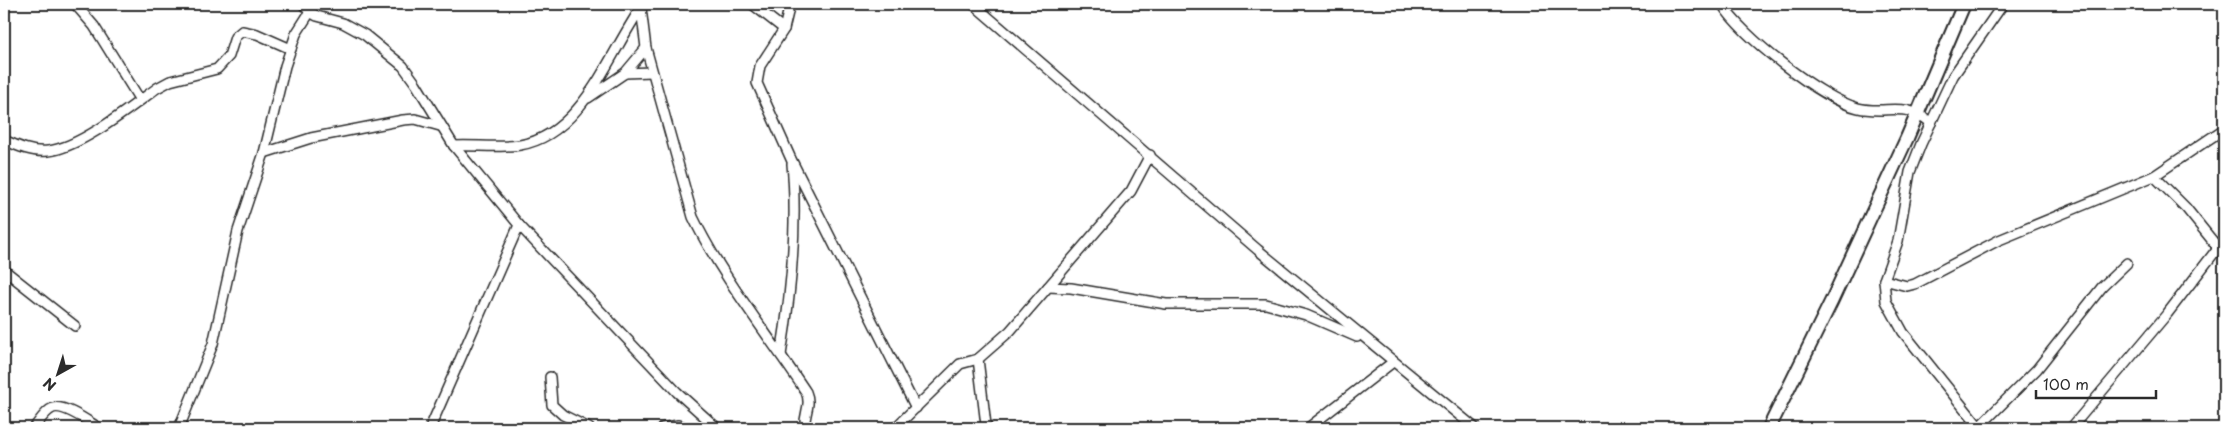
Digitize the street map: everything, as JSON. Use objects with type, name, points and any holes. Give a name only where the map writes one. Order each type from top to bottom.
[{"type":"street","points":[[75,4],[94,26],[140,100]]},
{"type":"street","points":[[752,4],[784,29]]},
{"type":"street","points":[[790,4],[784,29],[760,66],[757,83],[791,159],[916,408]]},
{"type":"street","points":[[973,4],[1076,95],[1150,155],[1258,250],[1475,428]]},
{"type":"street","points":[[1722,4],[1786,66],[1830,96],[1860,108],[1902,109],[1918,113],[1931,122]]},
{"type":"street","points":[[1769,428],[1832,300],[1918,113],[1964,4]]},
{"type":"street","points":[[2003,4],[1953,76],[1910,172],[1898,241],[1884,280],[1886,301],[1902,332],[1979,428],[2037,369],[2098,292],[2127,263]]},
{"type":"street","points":[[642,6],[646,48],[693,217],[722,269],[808,398],[805,428]]},
{"type":"street","points":[[586,100],[642,6]]},
{"type":"street","points":[[179,428],[213,344],[238,231],[264,153],[290,48],[307,7],[365,35],[402,66],[416,84],[454,146],[519,225],[677,392],[717,428]]},
{"type":"street","points":[[4,140],[34,150],[47,151],[58,149],[93,131],[170,81],[217,69],[229,56],[234,37],[242,31],[257,34],[290,48]]},
{"type":"street","points":[[454,146],[510,146],[531,142],[561,126],[586,100],[625,73],[646,48]]},
{"type":"street","points":[[625,73],[652,72]]},
{"type":"street","points":[[264,153],[310,138],[403,120],[415,120],[440,126]]},
{"type":"street","points":[[1884,280],[1910,286],[1999,240],[2154,176],[2224,129]]},
{"type":"street","points":[[895,428],[960,364],[978,359],[1010,331],[1131,191],[1150,155]]},
{"type":"street","points":[[781,355],[788,310],[795,194],[791,159]]},
{"type":"street","points":[[2154,176],[2221,243],[2224,255]]},
{"type":"street","points":[[430,428],[519,225]]},
{"type":"street","points":[[2071,428],[2167,314],[2221,243]]},
{"type":"street","points":[[4,270],[74,326]]},
{"type":"street","points":[[1048,287],[1071,288],[1166,304],[1266,304],[1306,315],[1370,343]]},
{"type":"street","points":[[978,359],[986,425],[988,428]]},
{"type":"street","points":[[1308,428],[1393,362]]},
{"type":"street","points":[[550,377],[552,405],[563,414],[588,428]]},
{"type":"street","points":[[34,428],[50,409],[55,407],[71,412],[99,428]]},
{"type":"street","points":[[662,428],[678,425],[687,428]]}]
